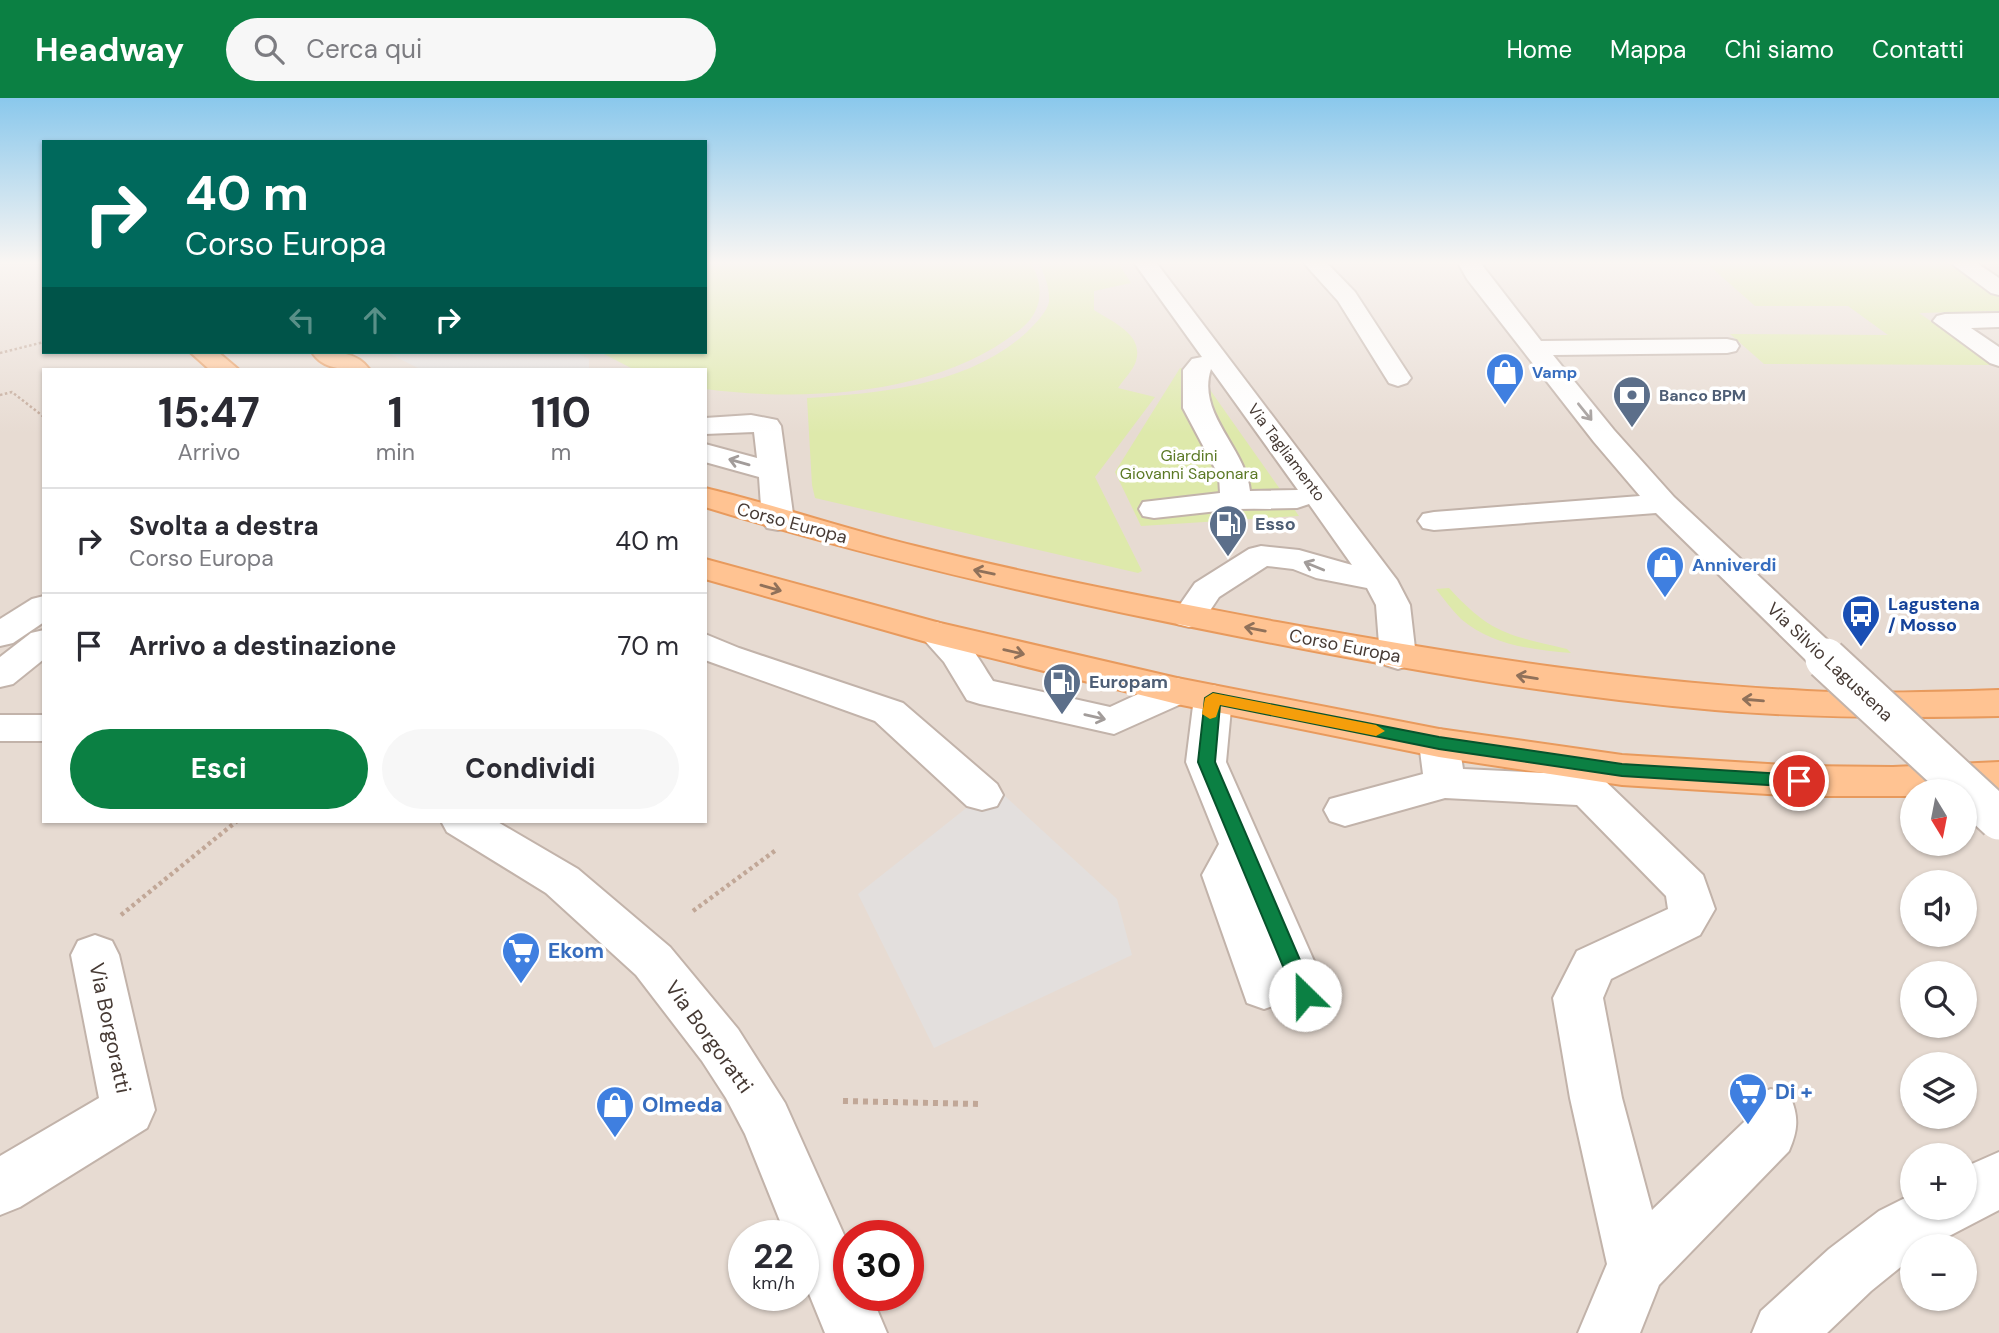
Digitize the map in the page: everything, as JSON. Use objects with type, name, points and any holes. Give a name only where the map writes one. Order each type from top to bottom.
[{"type":"main road","points":[[205,354],[225,368]]},
{"type":"main road","points":[[328,354],[354,368]]},
{"type":"main road","name":"Corso Europa","points":[[707,499],[778,520],[967,568],[1189,617],[1398,657],[1576,684],[1821,706],[1999,703]]},
{"type":"main road","points":[[707,570],[936,634],[1195,695],[1442,763],[1799,781],[1893,782],[1999,777]]},
{"type":"street","name":"Via Tagliamento","points":[[1187,319],[1380,580],[1393,605],[1398,657]]},
{"type":"street","points":[[1361,319],[1398,378]]},
{"type":"street","name":"Via Silvio Lagustena","points":[[1511,319],[1604,436],[1663,503],[1999,820]]},
{"type":"street","points":[[1999,320],[1945,321],[1999,358]]},
{"type":"street","points":[[1535,348],[1727,346]]},
{"type":"street","points":[[1201,364],[1196,370],[1197,408],[1234,477],[1236,500]]},
{"type":"street","points":[[707,426],[751,423],[767,426],[778,520]]},
{"type":"street","points":[[707,454],[773,472]]},
{"type":"street","points":[[1154,509],[1236,500],[1297,499]]},
{"type":"street","points":[[1434,521],[1663,503]]},
{"type":"street","points":[[1189,617],[1207,590],[1261,556],[1299,560],[1328,571],[1380,580]]},
{"type":"street","points":[[0,635],[42,607]]},
{"type":"street","points":[[0,675],[42,643]]},
{"type":"street","points":[[707,646],[726,656],[889,712],[982,795]]},
{"type":"street","points":[[1195,695],[1206,762],[1241,844],[1224,876],[1284,992]]},
{"type":"street","points":[[0,729],[42,728]]},
{"type":"street","points":[[1345,810],[1442,763],[1588,790],[1687,888],[1692,909],[1684,922],[1594,965],[1578,998],[1595,1098],[1637,1265]]},
{"type":"street","name":"Via Borgoratti","points":[[465,823],[562,881],[653,961],[720,1045],[766,1121],[856,1333]]},
{"type":"street","name":"Via Borgoratti","points":[[0,1187],[128,1111],[94,955]]},
{"type":"street","points":[[1609,1333],[1637,1265],[1770,1133],[1771,1114]]},
{"type":"street","points":[[1977,1191],[1999,1180]]},
{"type":"street","points":[[1783,1333],[1850,1270],[1899,1231],[1921,1220]]},
{"type":"path","points":[[0,354],[42,343]]},
{"type":"path","points":[[0,395],[12,392],[42,414]]},
{"type":"path","name":"Via Borgoratti","points":[[94,955],[95,936],[235,823]]},
{"type":"path","points":[[693,911],[776,850]]},
{"type":"path","points":[[844,1101],[979,1104]]},
{"type":"shaded area","points":[[0,319],[42,319],[42,354],[707,354],[707,319],[1999,319],[1999,1333],[0,1333]]},
{"type":"shaded area","points":[[390,354],[578,354],[589,359],[589,368],[418,368]]},
{"type":"shaded area","points":[[994,786],[1117,899],[1132,955],[934,1048],[858,894]]},
{"type":"green space","points":[[707,319],[1031,319],[990,350],[953,368],[872,389],[829,393],[744,393],[707,389],[707,368],[631,368],[604,354],[707,354]]},
{"type":"green space","points":[[1039,319],[1108,319],[1125,330],[1135,343],[1135,365],[1118,388],[1155,397],[1095,477],[1142,571],[1138,573],[815,498],[807,398],[894,389],[952,375],[1004,350]]},
{"type":"green space","points":[[1865,319],[1927,319],[1995,365],[1764,364],[1730,334],[1888,335]]},
{"type":"green space","name":"Giardini Giovanni Saponara","points":[[1180,368],[1196,370],[1299,516],[1141,526],[1115,472]]},
{"type":"green space","points":[[1449,588],[1489,624],[1515,636],[1567,649],[1571,653],[1527,648],[1486,635],[1461,619],[1436,589]]},
{"type":"slow traffic","points":[[1210,714],[1213,698],[1376,731]]},
{"type":"place","name":"Vamp","points":[[1505,406]]},
{"type":"place","name":"Banco BPM","points":[[1632,429]]},
{"type":"place","name":"Esso","points":[[1228,558]]},
{"type":"place","name":"Anniverdi","points":[[1665,599]]},
{"type":"place","name":"Lagustena / Mosso","points":[[1861,648]]},
{"type":"place","name":"Europam","points":[[1062,716]]},
{"type":"place","name":"Ekom","points":[[521,985]]},
{"type":"place","name":"Di +","points":[[1748,1126]]},
{"type":"place","name":"Olmeda","points":[[615,1139]]},
{"type":"route","points":[[1305,995],[1206,762],[1213,698],[1439,743],[1622,770],[1799,781]]}]
